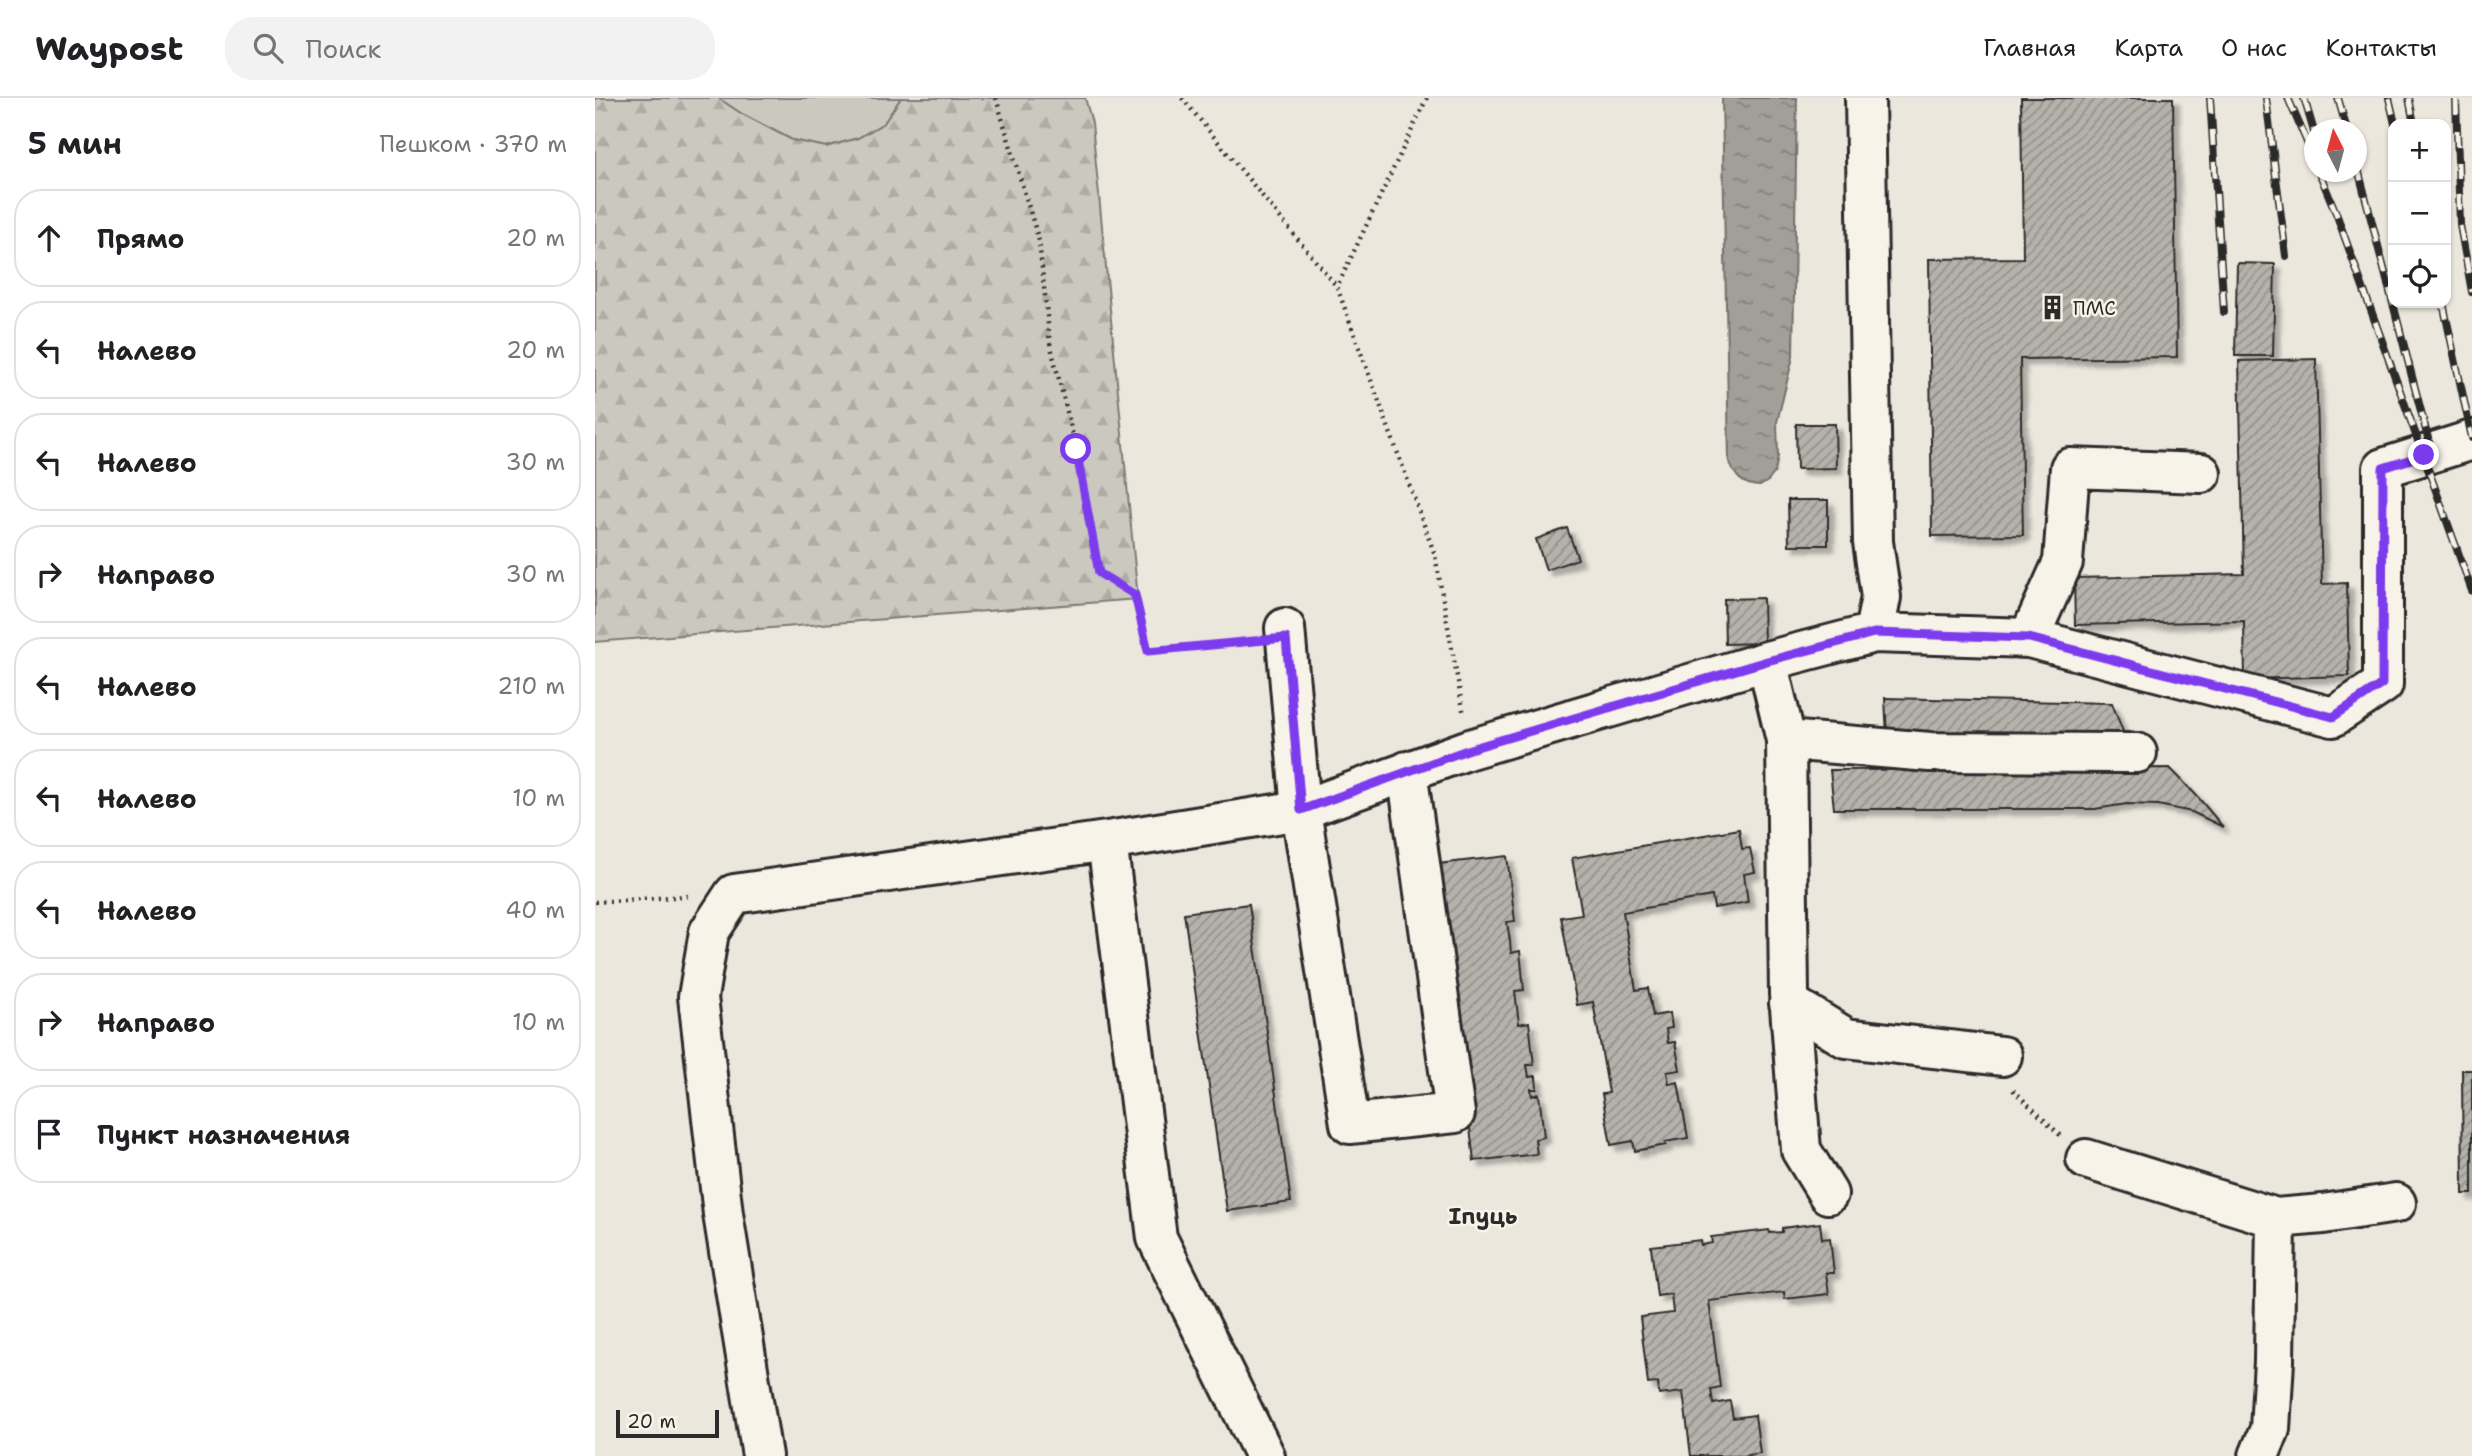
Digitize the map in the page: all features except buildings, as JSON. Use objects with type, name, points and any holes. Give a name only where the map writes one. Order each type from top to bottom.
[{"type":"street","points":[[1865,98],[1873,542],[1881,597],[1874,633]]},
{"type":"street","points":[[762,1456],[723,1214],[698,997],[709,932],[734,894],[1107,841],[1301,810],[1470,749],[1767,661],[1874,633],[2029,638],[2333,717],[2382,684],[2383,468],[2472,440]]},
{"type":"street","points":[[2029,638],[2063,562],[2070,468],[2201,473]]},
{"type":"street","points":[[1286,633],[1301,810],[1349,1124],[1455,1113],[1407,771]]},
{"type":"street","points":[[1767,661],[1786,740],[1789,1003],[1801,1150],[1828,1194]]},
{"type":"street","points":[[1786,740],[1930,752],[2137,753]]},
{"type":"street","points":[[1107,841],[1157,1238],[1265,1456]]},
{"type":"street","points":[[1789,1003],[1846,1038],[1988,1055]]},
{"type":"street","points":[[2086,1159],[2276,1218],[2396,1203]]},
{"type":"street","points":[[2259,1456],[2270,1429],[2276,1218]]},
{"type":"path","points":[[996,98],[1039,241],[1050,343],[1076,449],[1099,573],[1135,595],[1148,651],[1286,633]]},
{"type":"path","points":[[1182,98],[1337,287],[1435,555],[1470,749]]},
{"type":"path","points":[[1337,287],[1427,98]]},
{"type":"path","points":[[595,902],[734,894]]},
{"type":"path","points":[[1988,1055],[2086,1159]]},
{"type":"green space","points":[[595,98],[718,98],[792,140],[826,147],[858,138],[884,123],[901,98],[1085,98],[1092,123],[1138,599],[595,642]]},
{"type":"green space","points":[[718,98],[901,98],[884,123],[858,138],[826,147],[792,140]]},
{"type":"water","points":[[1722,98],[1797,98],[1793,357],[1777,422],[1778,456],[1775,472],[1760,486],[1740,479],[1729,461]]},
{"type":"railway","points":[[2210,98],[2224,312]]},
{"type":"railway","points":[[2266,98],[2286,256]]},
{"type":"railway","points":[[2288,98],[2304,135]]},
{"type":"railway","points":[[2304,98],[2310,119]]},
{"type":"railway","points":[[2338,98],[2344,119]]},
{"type":"railway","points":[[2389,98],[2394,119]]},
{"type":"railway","points":[[2409,98],[2413,119]]},
{"type":"railway","points":[[2456,98],[2460,225],[2472,292]]},
{"type":"railway","points":[[2323,182],[2472,591]]},
{"type":"railway","points":[[2361,182],[2429,442]]},
{"type":"railway","points":[[2444,308],[2472,438]]},
{"type":"place","name":"ПМС","points":[[2053,308]]},
{"type":"district","name":"Іпуць","points":[[1483,1216]]},
{"type":"route","points":[[1076,449],[1099,573],[1135,595],[1148,651],[1286,638],[1301,810],[1470,749],[1767,661],[1874,633],[2029,638],[2333,717],[2382,684],[2383,468],[2424,455]]}]
